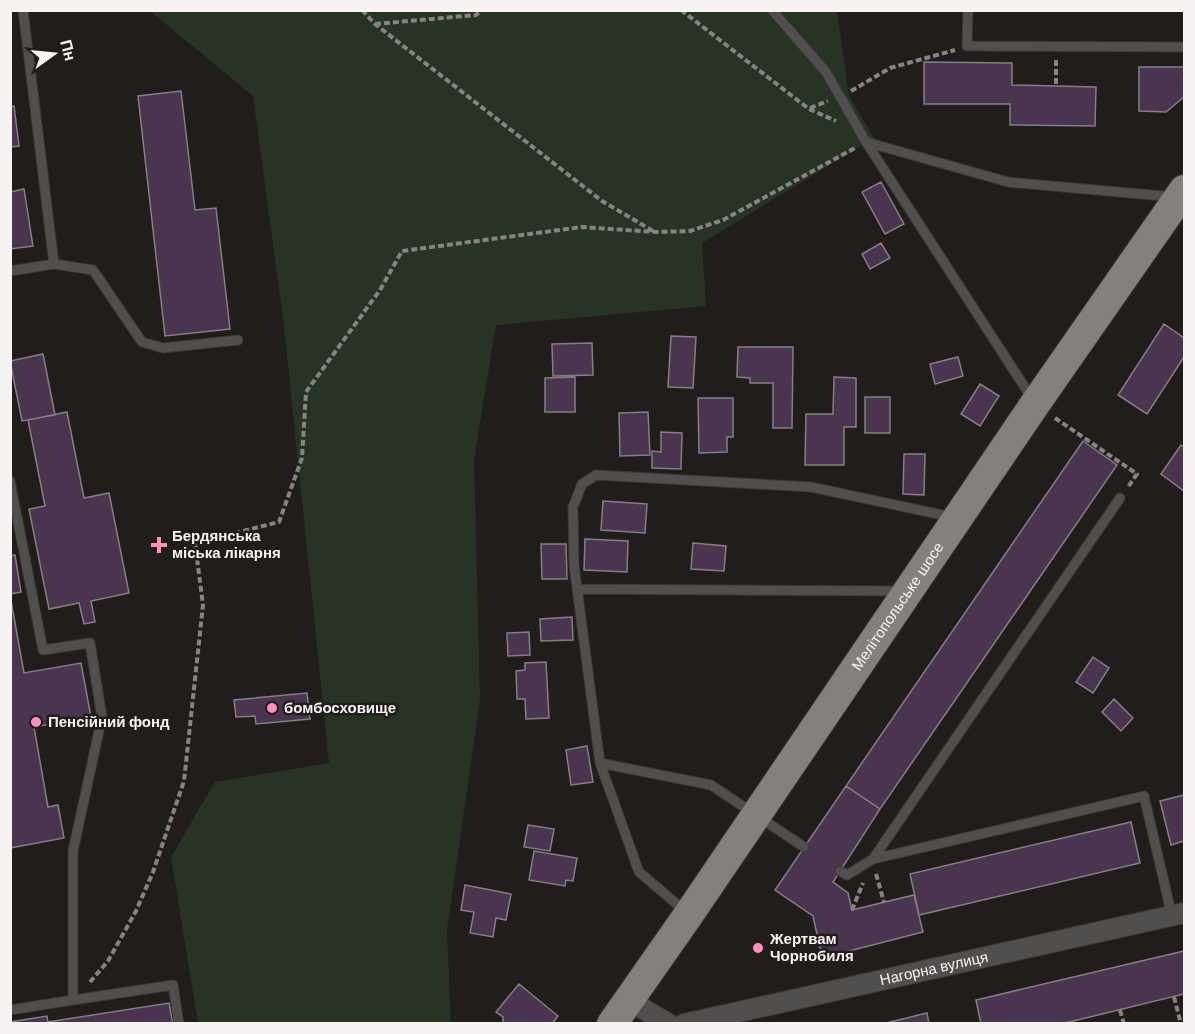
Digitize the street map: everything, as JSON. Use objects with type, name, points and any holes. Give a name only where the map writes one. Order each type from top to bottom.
[{"type":"main road","name":"Мелітопольське шосе","points":[[620,1012],[690,914],[1035,404],[1182,194]]},
{"type":"street","name":"Нагорна вулиця","points":[[684,1023],[1178,914]]},
{"type":"street","points":[[620,1012],[669,1023]]},
{"type":"lane","points":[[23,10],[54,264]]},
{"type":"lane","points":[[772,10],[826,72],[866,142],[1035,404]]},
{"type":"lane","points":[[968,10],[968,46],[1185,47]]},
{"type":"lane","points":[[866,142],[1008,182],[1182,194]]},
{"type":"lane","points":[[10,271],[54,264],[93,270],[142,342],[163,348],[238,340]]},
{"type":"lane","points":[[690,914],[639,872],[600,763],[574,565],[573,507],[582,484],[596,475],[811,487],[958,518]]},
{"type":"lane","points":[[10,481],[43,650],[90,643],[102,717],[73,851],[74,1000]]},
{"type":"lane","points":[[873,859],[1120,498]]},
{"type":"lane","points":[[577,589],[908,591]]},
{"type":"lane","points":[[600,763],[711,785],[804,847]]},
{"type":"lane","points":[[840,871],[847,875],[873,859],[1144,796],[1178,914]]},
{"type":"lane","points":[[10,1010],[173,985],[179,1023]]},
{"type":"path","points":[[362,10],[375,24],[602,201],[655,232]]},
{"type":"path","points":[[375,24],[476,15],[482,10]]},
{"type":"path","points":[[74,1000],[108,961],[136,910],[153,872],[184,781],[203,605],[195,543],[279,522],[302,458],[306,392],[380,290],[402,251],[582,226],[655,232],[690,231],[723,220],[866,142],[835,120],[809,109],[681,10]]},
{"type":"path","points":[[809,109],[839,97],[890,68],[968,46]]},
{"type":"path","points":[[1056,46],[1056,86]]},
{"type":"path","points":[[1035,404],[1137,474],[1120,498]]},
{"type":"path","points":[[873,859],[884,902]]},
{"type":"path","points":[[1174,997],[1181,1023]]},
{"type":"path","points":[[1120,1010],[1124,1023]]},
{"type":"green space","points":[[150,11],[837,11],[849,96],[874,138],[702,243],[706,306],[496,325],[474,460],[480,699],[447,930],[451,1023],[198,1023],[171,857],[215,782],[329,763],[284,326],[253,96]]},
{"type":"building","points":[[924,62],[1012,63],[1012,85],[1096,87],[1095,126],[1010,125],[1010,104],[924,104]]},
{"type":"building","points":[[1139,67],[1184,67],[1184,97],[1166,112],[1139,111]]},
{"type":"building","points":[[181,91],[195,210],[216,208],[230,329],[165,336],[138,96]]},
{"type":"building","points":[[14,106],[19,146],[10,147],[10,107]]},
{"type":"building","points":[[881,182],[904,224],[885,234],[862,192]]},
{"type":"building","points":[[24,189],[33,246],[10,249],[10,192]]},
{"type":"building","points":[[881,243],[890,258],[870,269],[862,254]]},
{"type":"building","points":[[1164,324],[1184,338],[1184,357],[1147,414],[1118,395]]},
{"type":"building","points":[[671,336],[696,337],[693,388],[668,387]]},
{"type":"building","points":[[592,343],[593,375],[553,376],[552,344]]},
{"type":"building","points":[[738,347],[793,347],[792,428],[773,428],[773,383],[750,383],[750,378],[737,377]]},
{"type":"building","points":[[43,354],[55,415],[22,421],[10,361]]},
{"type":"building","points":[[958,357],[963,376],[935,384],[930,364]]},
{"type":"building","points":[[575,377],[575,412],[545,412],[545,378]]},
{"type":"building","points":[[834,377],[856,378],[856,427],[844,427],[844,465],[805,465],[806,414],[833,414]]},
{"type":"building","points":[[980,384],[999,396],[980,426],[961,414]]},
{"type":"building","points":[[865,397],[890,397],[890,433],[865,433]]},
{"type":"building","points":[[698,398],[733,398],[733,437],[727,437],[727,452],[699,453]]},
{"type":"building","points":[[67,412],[84,498],[109,493],[129,593],[91,601],[95,622],[84,624],[79,603],[49,609],[29,509],[45,506],[28,420]]},
{"type":"building","points":[[648,412],[650,455],[620,456],[619,413]]},
{"type":"building","points":[[661,432],[682,433],[681,469],[652,468],[652,451],[661,452]]},
{"type":"building","points":[[1083,441],[1117,465],[880,809],[846,786]]},
{"type":"building","points":[[1181,445],[1184,447],[1184,491],[1161,474]]},
{"type":"building","points":[[904,454],[925,454],[924,495],[903,494]]},
{"type":"building","points":[[603,501],[647,504],[645,533],[601,530]]},
{"type":"building","points":[[585,539],[628,541],[627,572],[584,570]]},
{"type":"building","points":[[693,543],[726,546],[724,571],[691,569]]},
{"type":"building","points":[[541,544],[566,544],[567,579],[542,579]]},
{"type":"building","points":[[15,555],[21,592],[10,594],[10,556]]},
{"type":"building","name":"Пенсійний фонд","points":[[10,595],[24,673],[81,663],[91,717],[34,727],[48,807],[58,805],[64,838],[10,848]]},
{"type":"building","points":[[572,617],[573,640],[541,641],[540,619]]},
{"type":"building","points":[[529,632],[530,655],[508,656],[507,633]]},
{"type":"building","points":[[1093,657],[1109,668],[1093,693],[1076,682]]},
{"type":"building","points":[[546,662],[549,718],[526,719],[525,699],[517,699],[516,671],[525,670],[525,663]]},
{"type":"building","name":"бомбосховище","points":[[307,693],[310,719],[256,724],[255,716],[236,717],[234,700]]},
{"type":"building","points":[[1114,699],[1133,718],[1121,731],[1102,712]]},
{"type":"building","points":[[587,746],[593,782],[571,785],[566,750]]},
{"type":"building","points":[[846,786],[880,809],[833,882],[848,893],[852,910],[914,895],[923,932],[822,958],[813,916],[775,890]]},
{"type":"building","points":[[1184,795],[1184,841],[1171,845],[1160,801]]},
{"type":"building","points":[[1131,822],[1140,863],[919,915],[910,874]]},
{"type":"building","points":[[528,825],[554,829],[550,851],[524,847]]},
{"type":"building","points":[[534,851],[577,858],[573,881],[566,880],[565,886],[529,880]]},
{"type":"building","points":[[465,885],[511,894],[506,920],[496,918],[493,937],[470,933],[474,912],[461,910]]},
{"type":"building","points":[[1184,951],[1184,994],[1061,1024],[981,1024],[976,1000]]},
{"type":"building","points":[[519,984],[558,1016],[552,1024],[503,1024],[503,1017],[496,1012]]},
{"type":"building","points":[[169,1003],[173,1024],[48,1024],[48,1022]]},
{"type":"building","points":[[927,1013],[929,1024],[882,1024]]},
{"type":"building","points":[[47,1016],[48,1024],[10,1024],[10,1022]]},
{"type":"place","name":"Бердянська міська лікарня","points":[[159,545]]},
{"type":"place","name":"бомбосховище","points":[[272,708]]},
{"type":"place","name":"Пенсійний фонд","points":[[36,722]]},
{"type":"place","name":"Жертвам Чорнобиля","points":[[758,948]]}]
